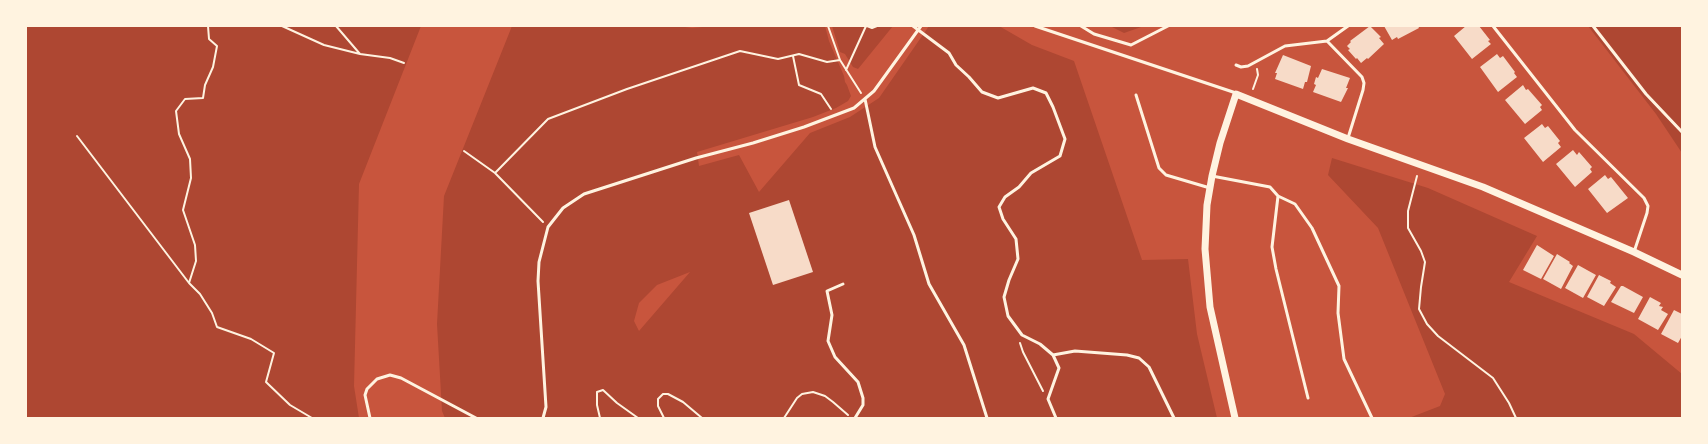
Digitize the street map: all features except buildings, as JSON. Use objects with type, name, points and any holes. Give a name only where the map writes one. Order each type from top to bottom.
[{"type":"street","points":[[1236,418],[1216,335],[1208,290],[1205,240],[1212,176],[1220,143],[1236,94],[1348,140],[1483,187],[1634,252],[1682,275]]},
{"type":"lane","points":[[913,26],[949,53],[956,65],[982,92],[998,98],[1033,88],[1046,93],[1053,107],[1065,140],[1060,156],[1031,173],[1019,187],[1005,197],[999,206],[1003,219],[1016,239],[1018,259],[1004,297],[1008,316],[1022,335],[1040,344],[1054,354],[1059,368],[1048,399],[1056,418]]},
{"type":"lane","points":[[543,418],[546,408],[538,280],[539,262],[548,226],[563,208],[584,194],[696,158],[753,143],[854,108],[874,92],[921,26]]},
{"type":"lane","points":[[1035,26],[1236,94]]},
{"type":"lane","points":[[1081,26],[1094,34],[1131,45],[1168,26]]},
{"type":"lane","points":[[1236,65],[1241,67],[1248,66],[1285,46],[1327,41],[1348,26]]},
{"type":"lane","points":[[1493,26],[1575,130],[1644,198],[1648,206],[1647,214],[1634,252]]},
{"type":"lane","points":[[1593,26],[1646,94],[1682,132]]},
{"type":"lane","points":[[1327,41],[1362,77],[1364,83],[1348,140]]},
{"type":"lane","points":[[1136,95],[1159,168],[1166,175],[1210,188]]},
{"type":"lane","points":[[865,99],[875,147],[914,235],[929,284],[964,345],[987,418]]},
{"type":"lane","points":[[1212,176],[1270,187],[1278,196],[1295,204],[1312,228],[1339,286],[1338,313],[1344,360],[1372,418]]},
{"type":"lane","points":[[1278,196],[1272,247],[1276,269],[1308,398]]},
{"type":"lane","points":[[843,284],[827,291],[832,315],[828,340],[835,357],[858,382],[863,398],[863,405],[855,418]]},
{"type":"lane","points":[[1054,354],[1074,351],[1127,355],[1139,358],[1148,368],[1174,418]]},
{"type":"lane","points":[[370,418],[365,396],[366,389],[377,379],[390,375],[401,378],[476,418]]},
{"type":"path","points":[[189,283],[196,261],[195,245],[183,210],[191,178],[191,165],[190,159],[179,134],[176,111],[185,99],[203,98],[205,85],[213,67],[217,46],[209,40],[208,26]]},
{"type":"path","points":[[282,26],[324,45],[360,54],[390,58],[404,64]]},
{"type":"path","points":[[336,26],[360,54]]},
{"type":"path","points":[[828,26],[840,60],[865,99]]},
{"type":"path","points":[[846,70],[867,26],[872,28],[877,26]]},
{"type":"path","points":[[495,173],[548,119],[627,88],[740,51],[778,59],[799,54],[827,62],[840,60]]},
{"type":"path","points":[[793,56],[799,85],[821,94],[836,115]]},
{"type":"path","points":[[1253,89],[1258,77]]},
{"type":"path","points":[[77,136],[189,283],[200,294],[212,313],[217,327],[251,339],[274,353],[266,382],[290,405],[312,418]]},
{"type":"path","points":[[464,151],[495,173],[548,226]]},
{"type":"path","points":[[1417,176],[1408,211],[1408,228],[1421,251],[1425,262],[1421,287],[1420,309],[1427,324],[1438,336],[1493,378],[1509,403],[1516,418]]},
{"type":"path","points":[[1014,324],[1023,352],[1048,399]]},
{"type":"path","points":[[600,418],[597,405],[597,392],[603,390],[617,403],[638,418]]},
{"type":"path","points":[[784,418],[797,398],[802,394],[813,392],[825,396],[850,418]]},
{"type":"path","points":[[664,418],[658,406],[658,399],[663,394],[668,394],[683,402],[702,418]]},
{"type":"shaded area","points":[[26,26],[421,26],[359,184],[354,386],[359,418],[26,418]]},
{"type":"shaded area","points":[[512,26],[678,26],[692,28],[713,26],[825,26],[829,41],[851,96],[848,101],[836,108],[813,117],[697,152],[699,166],[739,155],[759,192],[810,133],[850,117],[879,98],[929,26],[999,26],[1032,45],[1074,61],[1142,260],[1188,259],[1197,334],[1217,418],[445,418],[442,411],[437,324],[444,196]],"holes":[[[690,272],[639,331],[634,321],[639,303],[657,285]]]},
{"type":"shaded area","points":[[832,26],[893,26],[858,69],[853,67],[845,54],[840,52]]},
{"type":"shaded area","points":[[1110,26],[1144,26],[1124,33]]},
{"type":"shaded area","points":[[1588,26],[1682,26],[1682,153],[1656,114]]},
{"type":"shaded area","points":[[1332,158],[1428,188],[1537,236],[1509,282],[1634,334],[1682,374],[1682,418],[1409,418],[1440,406],[1445,394],[1378,228],[1328,175]]}]
